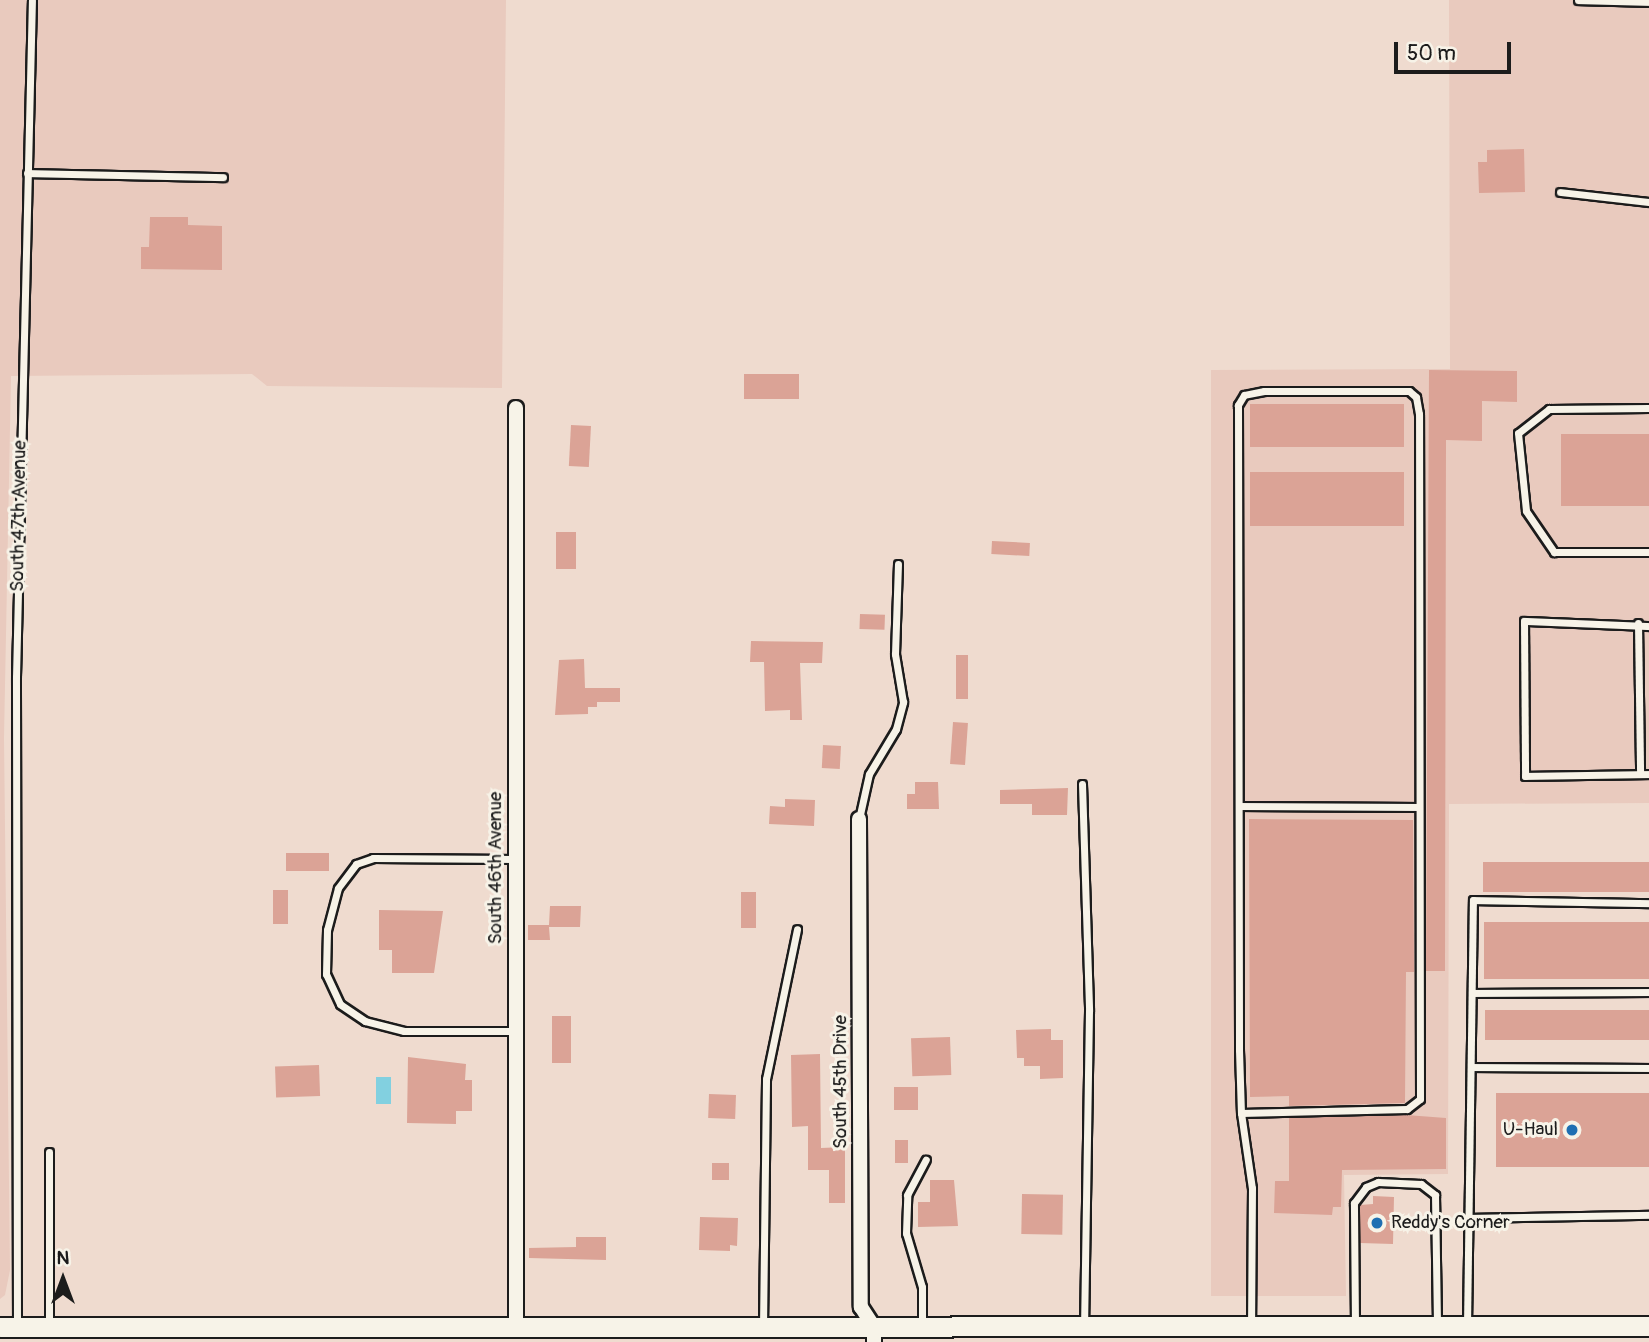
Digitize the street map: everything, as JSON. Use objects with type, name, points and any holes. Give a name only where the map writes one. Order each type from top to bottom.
[{"type":"main road","points":[[8,1327],[49,1335],[763,1327],[874,1335],[922,1327],[1355,1326],[1406,1334],[1437,1326],[1649,1326]]},
{"type":"street","name":"South 46th Avenue","points":[[516,408],[516,1328]]},
{"type":"street","name":"South 45th Drive","points":[[859,819],[861,1307],[874,1335]]},
{"type":"lane","name":"South 47th Avenue","points":[[8,1327],[16,677],[33,0]]},
{"type":"lane","points":[[1578,0],[1649,2]]},
{"type":"lane","points":[[27,173],[223,177]]},
{"type":"lane","points":[[1560,192],[1649,202]]},
{"type":"lane","points":[[1241,1113],[1407,1109],[1417,1105],[1416,397],[1409,391],[1290,391],[1244,395],[1238,405],[1241,1113],[1252,1188],[1251,1326]]},
{"type":"lane","points":[[1649,408],[1549,409],[1518,433],[1526,511],[1554,552],[1649,552]]},
{"type":"lane","points":[[859,819],[869,774],[896,729],[903,702],[895,654],[898,564]]},
{"type":"lane","points":[[1638,623],[1645,774],[1525,776],[1524,621],[1638,623],[1649,626]]},
{"type":"lane","points":[[1083,784],[1089,1011],[1084,1326]]},
{"type":"lane","points":[[1241,806],[1417,807]]},
{"type":"lane","points":[[515,859],[373,858],[356,864],[338,888],[327,930],[326,974],[340,1004],[365,1021],[404,1031],[515,1031]]},
{"type":"lane","points":[[1467,1326],[1474,901],[1649,903]]},
{"type":"lane","points":[[763,1327],[766,1079],[797,929]]},
{"type":"lane","points":[[1472,993],[1649,992]]},
{"type":"lane","points":[[1471,1067],[1649,1068]]},
{"type":"lane","points":[[49,1335],[50,1152]]},
{"type":"lane","points":[[922,1327],[922,1287],[906,1233],[907,1195],[926,1160]]},
{"type":"lane","points":[[1355,1326],[1354,1202],[1366,1187],[1378,1182],[1421,1184],[1435,1195],[1437,1326]]},
{"type":"lane","points":[[1469,1218],[1649,1215]]},
{"type":"shaded area","points":[[0,0],[506,0],[502,388],[267,386],[252,374],[11,376],[4,738],[10,1270],[5,1295],[0,1299]]},
{"type":"shaded area","points":[[1449,0],[1649,0],[1649,803],[1449,804],[1448,1174],[1344,1175],[1346,1296],[1211,1296],[1211,370],[1450,369]]},
{"type":"water","points":[[376,1077],[391,1077],[391,1104],[376,1104]]},
{"type":"building","points":[[1524,149],[1525,192],[1479,193],[1478,162],[1487,162],[1487,150]]},
{"type":"building","points":[[150,217],[188,217],[188,225],[222,226],[222,270],[141,269],[141,247],[149,247]]},
{"type":"building","points":[[1429,370],[1517,371],[1517,402],[1482,401],[1482,441],[1446,440],[1445,971],[1426,971]]},
{"type":"building","points":[[744,374],[799,374],[799,399],[744,399]]},
{"type":"building","points":[[1250,404],[1404,404],[1404,447],[1250,447]]},
{"type":"building","points":[[571,425],[591,426],[589,467],[569,466]]},
{"type":"building","points":[[1561,434],[1649,434],[1649,506],[1561,506]]},
{"type":"building","points":[[1250,472],[1404,472],[1404,526],[1250,526]]},
{"type":"building","points":[[556,532],[576,532],[576,569],[556,569]]},
{"type":"building","points":[[992,541],[1030,543],[1029,556],[991,554]]},
{"type":"building","points":[[860,614],[885,615],[884,630],[859,629]]},
{"type":"building","points":[[751,641],[823,642],[822,663],[800,663],[802,720],[790,720],[790,710],[765,711],[764,662],[750,662]]},
{"type":"building","points":[[956,655],[968,655],[968,699],[956,699]]},
{"type":"building","points":[[584,659],[585,688],[620,688],[620,702],[597,702],[597,707],[588,707],[588,714],[555,715],[559,660]]},
{"type":"building","points":[[953,722],[968,723],[965,765],[950,764]]},
{"type":"building","points":[[823,745],[841,746],[840,769],[822,768]]},
{"type":"building","points":[[915,782],[938,782],[939,809],[907,809],[907,794],[915,794]]},
{"type":"building","points":[[1068,788],[1067,815],[1032,815],[1032,804],[1000,804],[1000,790]]},
{"type":"building","points":[[785,799],[815,800],[814,826],[769,824],[770,806],[785,807]]},
{"type":"building","points":[[1249,819],[1413,820],[1414,972],[1406,972],[1405,1103],[1289,1106],[1289,1096],[1250,1097]]},
{"type":"building","points":[[286,853],[329,853],[329,871],[286,871]]},
{"type":"building","points":[[1483,862],[1649,862],[1649,892],[1483,892]]},
{"type":"building","points":[[273,890],[288,890],[288,924],[273,924]]},
{"type":"building","points":[[741,892],[756,892],[756,928],[741,928]]},
{"type":"building","points":[[550,906],[581,906],[580,927],[549,927],[550,940],[528,940],[528,925],[549,925]]},
{"type":"building","points":[[379,910],[443,911],[434,973],[392,973],[392,950],[379,950]]},
{"type":"building","points":[[1484,922],[1649,922],[1649,979],[1484,979]]},
{"type":"building","points":[[1485,1010],[1649,1010],[1649,1040],[1485,1040]]},
{"type":"building","points":[[552,1016],[571,1016],[571,1063],[552,1063]]},
{"type":"building","points":[[1051,1029],[1051,1040],[1063,1040],[1063,1078],[1040,1079],[1040,1066],[1024,1066],[1024,1058],[1017,1058],[1016,1030]]},
{"type":"building","points":[[950,1037],[951,1075],[912,1076],[911,1038]]},
{"type":"building","points":[[820,1054],[821,1148],[845,1147],[845,1203],[829,1203],[829,1170],[808,1170],[808,1126],[792,1127],[791,1055]]},
{"type":"building","points":[[408,1057],[466,1064],[465,1080],[472,1080],[472,1111],[456,1111],[456,1124],[407,1123]]},
{"type":"building","points":[[319,1065],[320,1096],[276,1098],[275,1067]]},
{"type":"building","points":[[894,1087],[918,1087],[918,1110],[894,1110]]},
{"type":"building","name":"U-Haul","points":[[1496,1093],[1649,1093],[1649,1167],[1496,1167]]},
{"type":"building","points":[[709,1094],[736,1095],[735,1119],[708,1118]]},
{"type":"building","points":[[1406,1115],[1446,1118],[1446,1169],[1342,1170],[1341,1207],[1333,1207],[1332,1215],[1274,1213],[1275,1181],[1289,1181],[1289,1118]]},
{"type":"building","points":[[895,1140],[908,1140],[908,1163],[895,1163]]},
{"type":"building","points":[[712,1163],[729,1163],[729,1180],[712,1180]]},
{"type":"building","points":[[930,1180],[954,1180],[958,1226],[918,1227],[918,1202],[930,1202]]},
{"type":"building","points":[[1022,1194],[1063,1195],[1062,1235],[1021,1234]]},
{"type":"building","name":"Reddy's Corner","points":[[1373,1196],[1394,1197],[1393,1244],[1360,1243],[1360,1205],[1373,1204]]},
{"type":"building","points":[[700,1217],[738,1218],[737,1246],[730,1245],[730,1251],[699,1250]]},
{"type":"building","points":[[576,1237],[606,1237],[606,1260],[529,1258],[529,1248],[576,1247]]},
{"type":"place","name":"U-Haul","points":[[1572,1130]]},
{"type":"place","name":"Reddy's Corner","points":[[1377,1223]]}]
